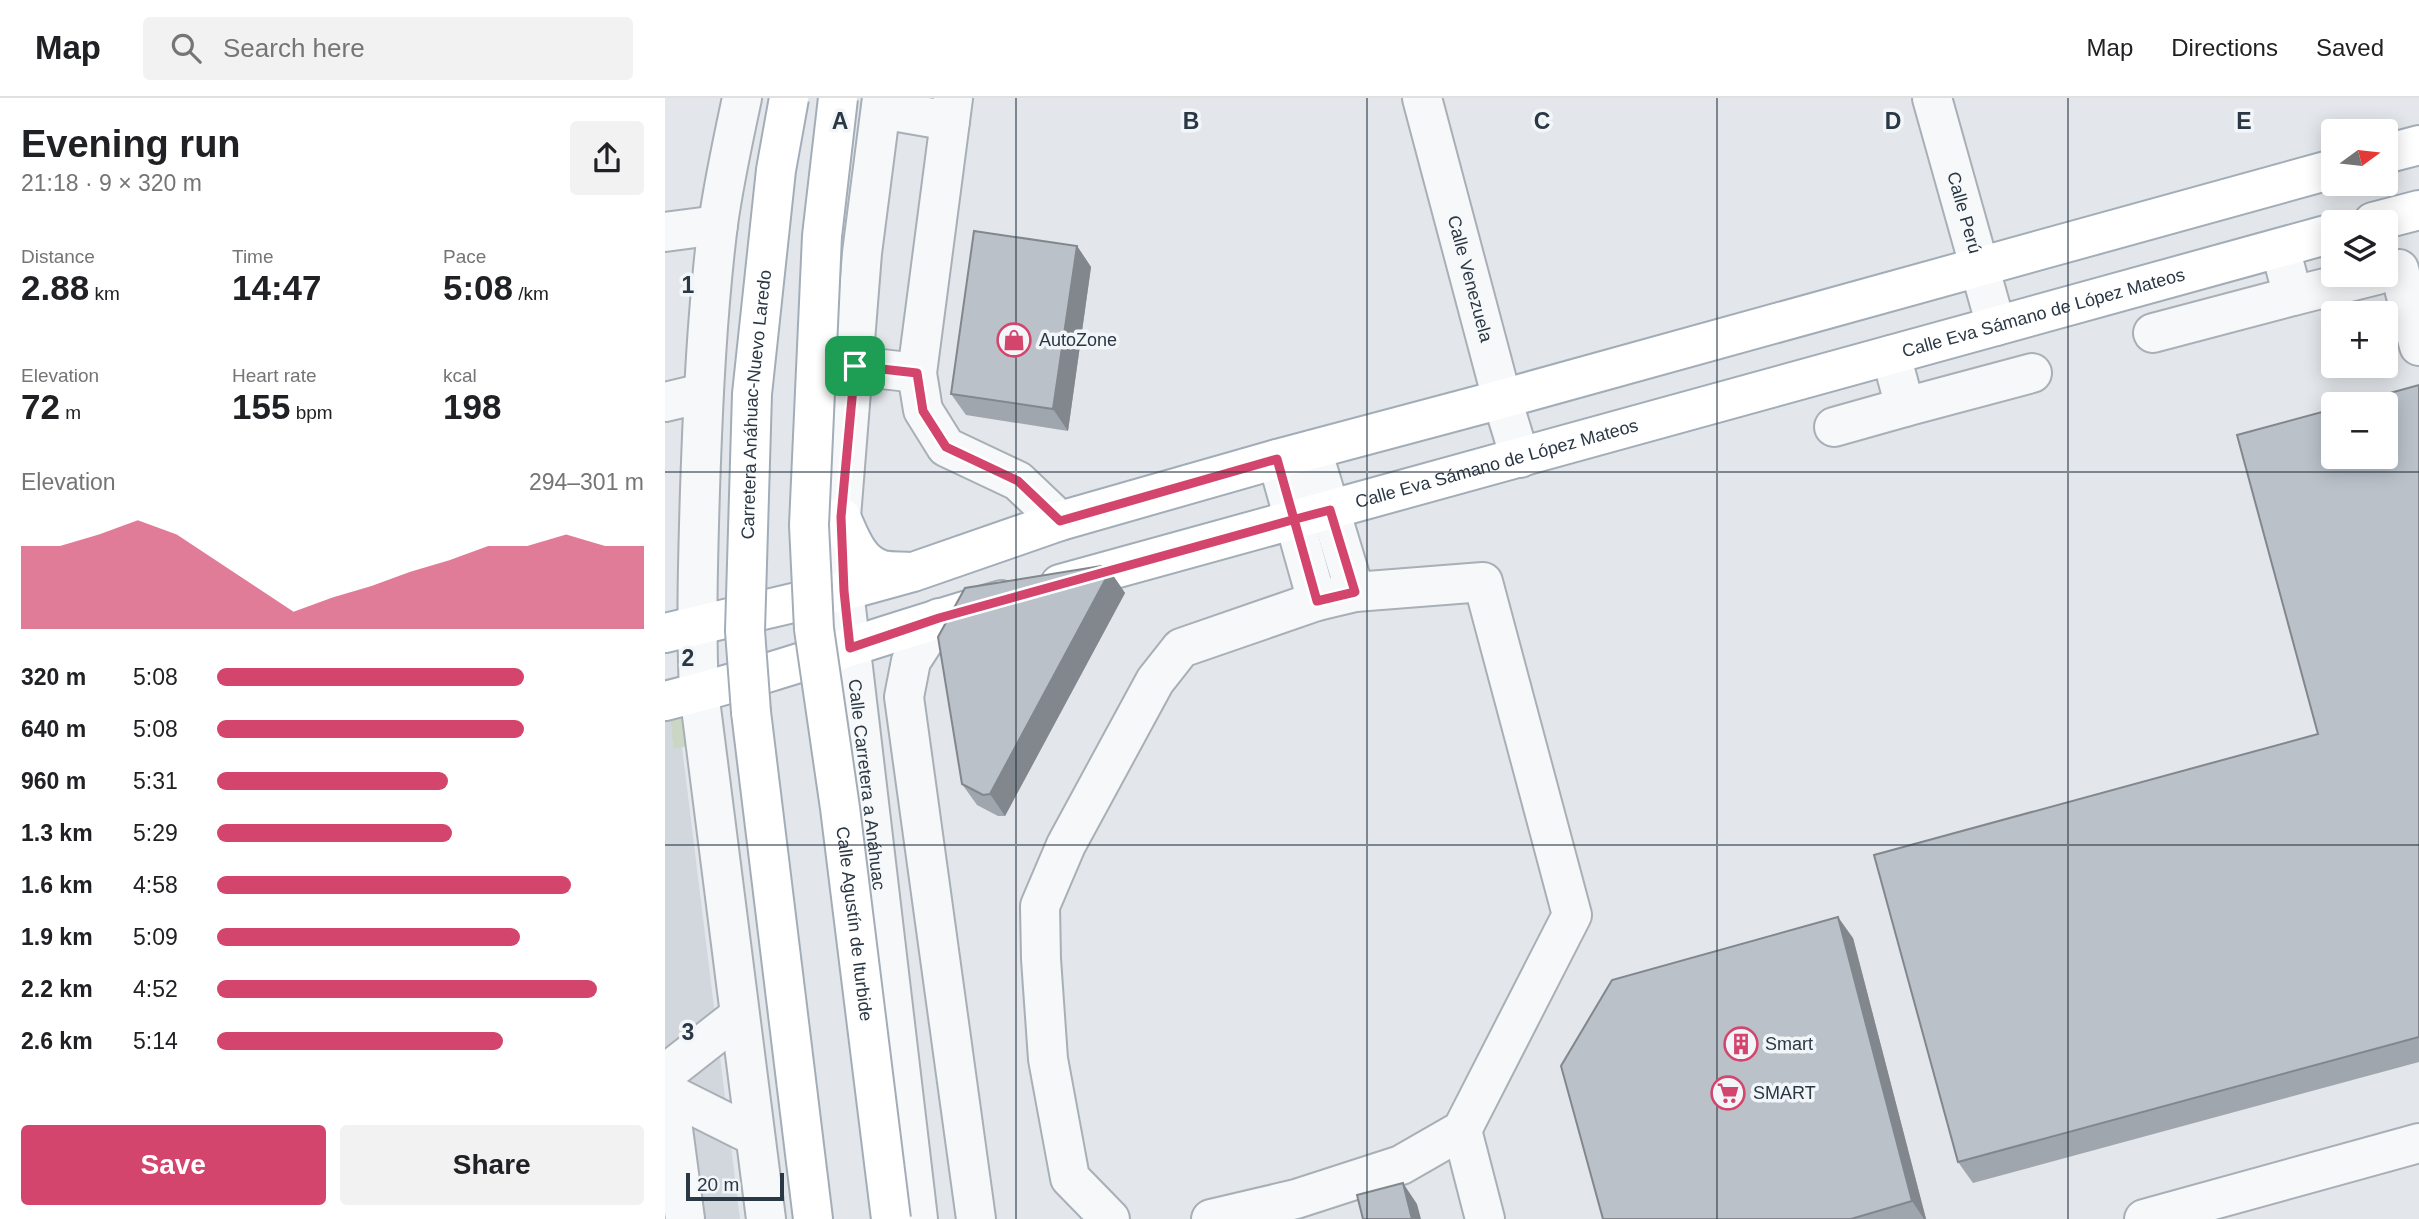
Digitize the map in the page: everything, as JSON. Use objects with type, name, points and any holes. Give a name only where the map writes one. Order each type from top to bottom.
[{"type":"main road","name":"Carretera Anáhuac-Nuevo Laredo","points":[[789,98],[776,170],[752,394],[745,631],[751,712],[813,1219]]},
{"type":"main road","name":"Calle Agustín de Iturbide","points":[[838,98],[822,236],[809,525],[814,629],[840,808],[891,1219]]},
{"type":"main road","points":[[2398,151],[2419,145]]},
{"type":"main road","points":[[681,629],[913,572],[1060,521],[1294,454],[2321,172]]},
{"type":"main road","points":[[2398,215],[2419,210]]},
{"type":"main road","name":"Calle Eva Sámano de López Mateos","points":[[682,696],[850,648],[939,618],[2321,236]]},
{"type":"main road","points":[[841,517],[854,546],[870,564],[882,570],[913,572]]},
{"type":"street","points":[[742,98],[718,225],[681,629],[682,696],[739,1016],[766,1219]]},
{"type":"street","name":"Calle Venezuela","points":[[1422,98],[1520,458]]},
{"type":"street","name":"Calle Perú","points":[[1932,98],[1996,326]]},
{"type":"street","points":[[881,103],[951,109],[917,373],[923,411],[946,447],[1018,481],[1060,521]]},
{"type":"street","name":"Calle Carretera a Anáhuac","points":[[881,103],[862,253],[841,517],[850,648],[918,1219]]},
{"type":"street","points":[[665,232],[718,225]]},
{"type":"street","points":[[2280,248],[2293,296]]},
{"type":"street","points":[[2398,269],[2419,346]]},
{"type":"street","points":[[2153,333],[2329,287]]},
{"type":"street","points":[[1891,355],[1905,407]]},
{"type":"street","points":[[855,366],[917,373]]},
{"type":"street","points":[[1834,427],[2032,373]]},
{"type":"street","points":[[665,402],[703,393]]},
{"type":"street","points":[[1294,454],[1330,510],[1355,592]]},
{"type":"street","points":[[1294,454],[1292,520],[1317,601]]},
{"type":"street","points":[[1110,1219],[1070,1178],[1048,1059],[1040,906],[1066,845],[1155,681],[1181,648],[1317,601],[1355,592],[1483,582],[1572,915],[1462,1130],[1401,1165],[1296,1199],[1211,1219]]},
{"type":"street","points":[[939,618],[911,661],[904,697],[976,1219]]},
{"type":"street","points":[[666,1078],[739,1016]]},
{"type":"street","points":[[666,1078],[754,1136]]},
{"type":"street","points":[[666,1078],[685,1219]]},
{"type":"street","points":[[906,1124],[932,1219]]},
{"type":"street","points":[[1462,1130],[1485,1219]]},
{"type":"street","points":[[2144,1219],[2419,1143]]},
{"type":"shaded area","points":[[670,715],[673,748],[682,747],[740,1219],[665,1219],[665,716]]},
{"type":"green space","points":[[669,700],[706,743],[673,749]]},
{"type":"building","points":[[974,231],[1077,246],[1053,409],[951,394]]},
{"type":"building","points":[[2419,385],[2419,1037],[1958,1162],[1874,855],[2318,734],[2237,435],[2321,412],[2321,469],[2398,469],[2398,392],[2394,392]]},
{"type":"building","points":[[1101,566],[1110,571],[990,794],[983,795],[962,784],[938,637],[965,588]]},
{"type":"building","name":"Smart","points":[[1838,917],[1912,1201],[1851,1219],[1603,1219],[1561,1066],[1612,980]]},
{"type":"building","points":[[1403,1183],[1412,1219],[1363,1219],[1357,1195]]},
{"type":"place","name":"AutoZone","points":[[1014,340]]},
{"type":"place","name":"Smart","points":[[1741,1044]]},
{"type":"place","name":"SMART","points":[[1728,1093]]},
{"type":"route","points":[[855,366],[841,517],[850,648],[939,618],[1292,520],[1330,510],[1355,592],[1317,601],[1292,520],[1277,459],[1060,521],[1018,481],[946,447],[923,411],[917,373],[855,366]]}]
